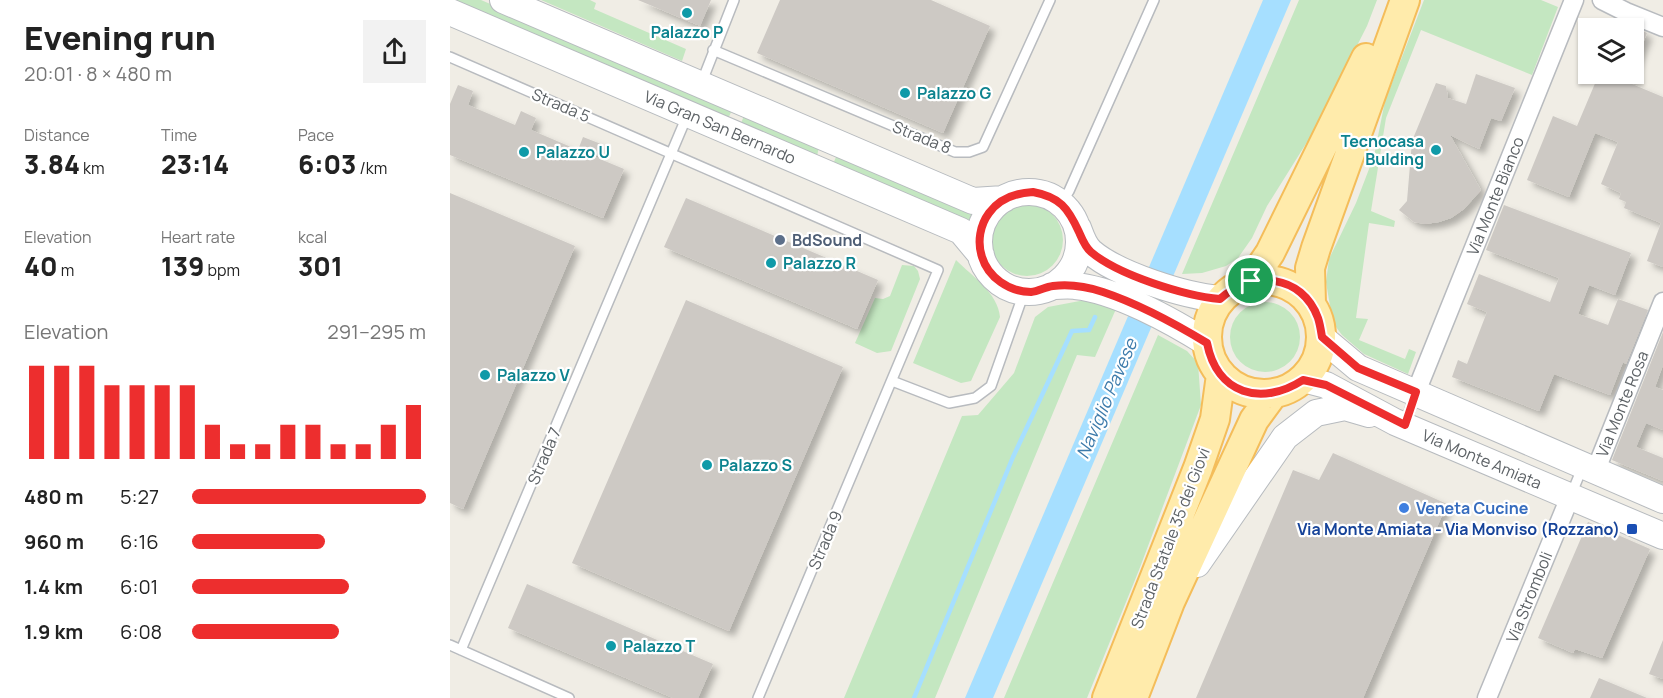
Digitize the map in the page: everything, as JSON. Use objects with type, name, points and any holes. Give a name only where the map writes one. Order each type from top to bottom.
[{"type":"main road","name":"Via Gran San Bernardo","points":[[503,0],[973,201],[1004,199]]},
{"type":"main road","points":[[1251,281],[1270,254],[1356,80],[1389,0]]},
{"type":"main road","points":[[1311,303],[1310,268],[1316,248],[1364,130],[1379,68],[1405,0]]},
{"type":"main road","name":"Via Gran San Bernardo","points":[[450,12],[961,231],[981,255]]},
{"type":"main road","points":[[1207,343],[1172,322],[1102,292],[1076,286],[1013,289],[999,281],[988,269],[981,255],[980,239],[983,223],[992,209],[1004,199],[1018,193],[1033,192],[1048,195],[1061,203],[1071,214],[1090,251],[1114,267],[1185,294],[1220,299]]},
{"type":"main road","points":[[1040,289],[1070,272],[1077,258],[1079,243],[1077,228]]},
{"type":"main road","points":[[1268,280],[1284,283],[1299,291],[1311,303],[1319,319],[1322,337],[1316,360],[1303,380],[1273,394],[1245,391],[1232,384],[1221,375],[1209,354],[1207,343],[1209,320],[1220,299],[1229,291],[1251,281],[1268,280]]},
{"type":"main road","name":"Via Monte Amiata","points":[[1322,337],[1358,368],[1663,500]]},
{"type":"main road","name":"Strada Statale 35 dei Giovi","points":[[1107,698],[1198,468],[1215,419],[1221,375]]},
{"type":"main road","name":"Via Monte Amiata","points":[[1303,380],[1326,385],[1400,423],[1663,536]]},
{"type":"main road","points":[[1133,698],[1170,602],[1254,420],[1273,394]]},
{"type":"main road","points":[[1170,602],[1285,437],[1316,413],[1345,407],[1400,423]]},
{"type":"street","points":[[1379,68],[1395,45],[1412,0]]},
{"type":"street","name":"Via Monte Bianco","points":[[1416,392],[1574,0]]},
{"type":"street","points":[[1602,0],[1663,27]]},
{"type":"street","name":"Via Monte Rosa","points":[[1589,469],[1663,302]]},
{"type":"street","name":"Via Stromboli","points":[[1487,698],[1570,496]]},
{"type":"lane","points":[[701,84],[734,0]]},
{"type":"lane","name":"Strada 8","points":[[713,50],[955,152],[969,152],[983,147],[1050,0]]},
{"type":"lane","points":[[1061,203],[1069,191],[1154,0]]},
{"type":"lane","name":"Strada 5","points":[[450,57],[672,154]]},
{"type":"lane","name":"Strada 7","points":[[461,650],[688,114]]},
{"type":"lane","name":"Strada 9","points":[[672,154],[938,270],[758,698]]},
{"type":"lane","points":[[1310,268],[1343,205]]},
{"type":"lane","points":[[892,381],[949,403],[975,398],[991,386],[1021,301],[1040,289]]},
{"type":"lane","points":[[1400,423],[1416,392]]},
{"type":"lane","points":[[1570,496],[1589,469]]},
{"type":"lane","points":[[450,645],[569,698]]},
{"type":"green space","points":[[450,0],[481,0],[733,108],[727,121]]},
{"type":"green space","points":[[541,0],[590,0],[596,3],[594,9],[686,49],[682,61]]},
{"type":"green space","points":[[1299,0],[1377,0],[1367,26],[1312,134],[1238,258],[1226,266],[1202,273],[1182,274]]},
{"type":"green space","points":[[1424,0],[1541,0],[1558,7],[1532,75],[1421,30],[1386,118],[1371,211],[1395,221],[1394,227],[1369,223],[1356,318],[1368,319],[1359,340],[1405,359],[1409,349],[1416,352],[1408,374],[1364,354],[1342,335],[1336,327],[1331,312],[1326,282],[1329,259],[1356,203],[1374,156],[1385,101]]},
{"type":"green space","points":[[745,113],[819,147],[817,156],[740,126]]},
{"type":"green space","points":[[846,155],[967,209],[972,214],[971,222],[963,223],[833,164],[836,157]]},
{"type":"green space","points":[[1027,204],[1047,210],[1057,220],[1063,240],[1057,260],[1047,270],[1027,276],[1007,270],[997,260],[991,240],[997,220],[1007,210]]},
{"type":"green space","points":[[956,260],[995,300],[1000,317],[971,381],[961,383],[913,363]]},
{"type":"green space","points":[[902,265],[914,266],[920,279],[891,351],[877,353],[855,343],[875,298],[883,299],[890,296]]},
{"type":"green space","points":[[1085,300],[1116,309],[1095,357],[1077,355],[935,698],[844,698],[962,416],[978,415],[1014,373],[1035,317],[1048,307]]},
{"type":"green space","points":[[1265,302],[1278,305],[1290,312],[1297,324],[1300,337],[1297,350],[1290,362],[1278,369],[1265,372],[1252,369],[1240,362],[1233,350],[1230,337],[1233,324],[1240,312],[1252,305]]},
{"type":"green space","points":[[1158,335],[1187,351],[1198,363],[1201,405],[1139,570],[1087,698],[1004,698]]},
{"type":"water","name":"Naviglio Pavese","points":[[1263,0],[1291,0],[993,698],[965,698]]},
{"type":"building","name":"Palazzo P","points":[[638,0],[711,0],[700,26]]},
{"type":"building","name":"Palazzo G","points":[[780,0],[931,0],[990,26],[943,133],[757,53]]},
{"type":"building","name":"Tecnocasa Bulding","points":[[1476,74],[1515,88],[1501,121],[1491,118],[1479,149],[1450,135],[1481,190],[1464,209],[1451,218],[1425,224],[1414,222],[1399,210],[1407,201],[1412,141],[1436,83],[1446,86],[1448,98],[1466,104]]},
{"type":"building","points":[[1595,84],[1632,84],[1663,97],[1663,267],[1647,261],[1661,223],[1624,208],[1626,202],[1619,199],[1621,193],[1601,184],[1618,142],[1595,133],[1569,197],[1527,180],[1553,116],[1577,126]]},
{"type":"building","name":"Palazzo U","points":[[458,85],[473,91],[468,105],[515,125],[521,111],[536,118],[531,130],[578,150],[583,137],[601,144],[595,157],[624,169],[603,218],[450,155],[450,104]]},
{"type":"building","name":"Palazzo V","points":[[450,193],[575,246],[463,509],[450,503]]},
{"type":"building","name":"Palazzo R","points":[[686,198],[878,280],[857,329],[664,247]]},
{"type":"building","points":[[1504,205],[1631,253],[1615,295],[1589,285],[1578,314],[1608,325],[1618,299],[1648,310],[1626,364],[1623,362],[1610,395],[1554,374],[1539,411],[1452,377],[1458,360],[1467,364],[1487,312],[1467,304],[1479,274],[1550,302],[1559,278],[1486,250]]},
{"type":"building","name":"Palazzo S","points":[[686,300],[843,367],[729,631],[572,563]]},
{"type":"building","points":[[1663,332],[1663,365],[1655,387],[1663,390],[1663,430],[1646,423],[1636,447],[1663,458],[1663,481],[1612,460]]},
{"type":"building","points":[[1333,453],[1447,504],[1363,698],[1196,698],[1293,470],[1319,480]]},
{"type":"building","points":[[1588,522],[1650,549],[1602,658],[1575,649],[1573,653],[1538,638]]},
{"type":"building","name":"Palazzo T","points":[[527,584],[713,664],[698,698],[673,698],[508,628]]},
{"type":"building","points":[[1663,640],[1663,679],[1649,674]]},
{"type":"building","points":[[1599,678],[1647,698],[1590,698]]},
{"type":"waterway","points":[[914,698],[1013,457],[1072,331],[1089,330],[1095,317]]},
{"type":"place","name":"Palazzo P","points":[[687,13]]},
{"type":"place","name":"Palazzo G","points":[[905,93]]},
{"type":"place","name":"Tecnocasa Bulding","points":[[1436,150]]},
{"type":"place","name":"Palazzo U","points":[[524,152]]},
{"type":"place","name":"BdSound","points":[[780,240]]},
{"type":"place","name":"Palazzo R","points":[[771,263]]},
{"type":"place","name":"Palazzo V","points":[[485,375]]},
{"type":"place","name":"Palazzo S","points":[[707,465]]},
{"type":"place","name":"Veneta Cucine","points":[[1404,508]]},
{"type":"place","name":"Via Monte Amiata - Via Monviso (Rozzano)","points":[[1632,529]]},
{"type":"place","name":"Palazzo T","points":[[611,646]]},
{"type":"route","points":[[1018,193],[1040,193],[1055,199],[1066,208],[1090,251],[1114,267],[1185,294],[1204,298],[1220,299],[1229,291],[1251,281],[1268,280],[1284,283],[1299,291],[1311,303],[1319,319],[1322,337],[1358,368],[1416,392],[1405,425],[1395,422],[1326,385],[1303,380],[1273,394],[1245,391],[1221,375],[1209,354],[1207,343],[1172,322],[1102,292],[1076,286],[1052,286],[1029,292],[1013,289],[993,276],[984,262],[980,247],[981,231],[992,209],[1004,199],[1018,193]]}]
